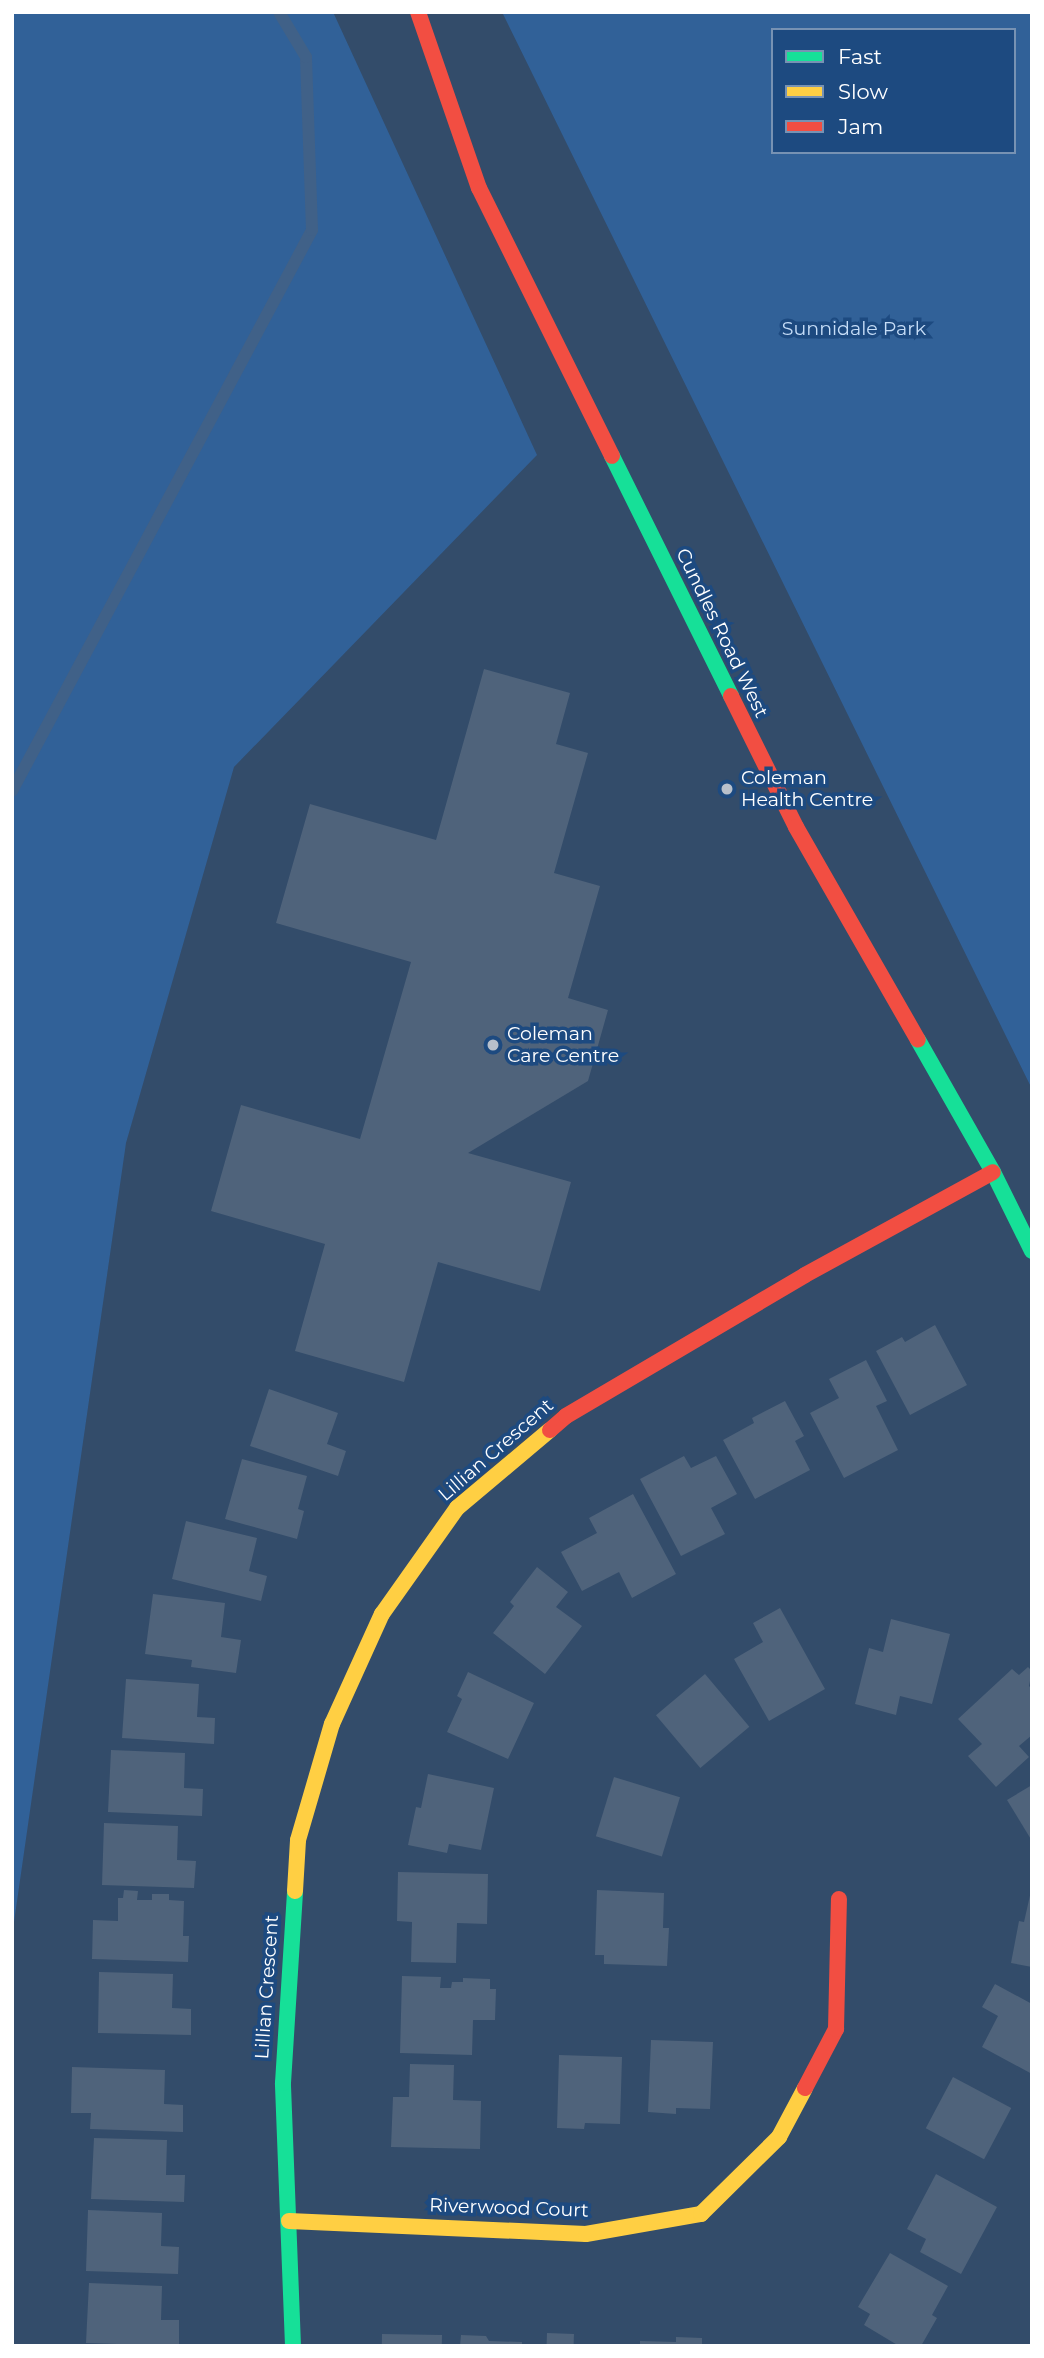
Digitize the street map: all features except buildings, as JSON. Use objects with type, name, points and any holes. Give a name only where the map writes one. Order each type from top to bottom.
[{"type":"street","name":"Cundles Road West","points":[[418,12],[479,188],[767,771],[796,827],[993,1172],[1032,1251]]},
{"type":"street","name":"Lillian Crescent","points":[[293,2346],[283,2083],[298,1840],[331,1724],[382,1614],[457,1508],[566,1416],[805,1275],[993,1172]]},
{"type":"street","name":"Riverwood Court","points":[[289,2221],[586,2234],[701,2214],[779,2137],[836,2029],[839,1899]]},
{"type":"green space","points":[[12,12],[333,12],[537,455],[234,767],[126,1143],[12,1936]]},
{"type":"green space","name":"Sunnidale Park","points":[[502,12],[1032,12],[1032,1089]]},
{"type":"waterway","points":[[12,791],[312,230],[306,57],[279,12]]},
{"type":"traffic: fast","points":[[612,456],[731,696]]},
{"type":"traffic: fast","points":[[918,1040],[993,1172],[1032,1251]]},
{"type":"traffic: fast","points":[[293,2346],[283,2083],[295,1891]]},
{"type":"traffic: slow","points":[[295,1891],[298,1840],[332,1724],[382,1614],[457,1508],[550,1430]]},
{"type":"traffic: slow","points":[[289,2221],[586,2234],[701,2214],[779,2137],[805,2088]]},
{"type":"traffic: jam","points":[[418,12],[479,188],[612,456]]},
{"type":"traffic: jam","points":[[731,696],[796,827],[918,1040]]},
{"type":"traffic: jam","points":[[550,1430],[566,1416],[805,1275],[993,1172]]},
{"type":"traffic: jam","points":[[805,2088],[836,2029],[839,1899]]},
{"type":"place","name":"Coleman Health Centre","points":[[727,789]]},
{"type":"place","name":"Coleman Care Centre","points":[[493,1045]]}]
